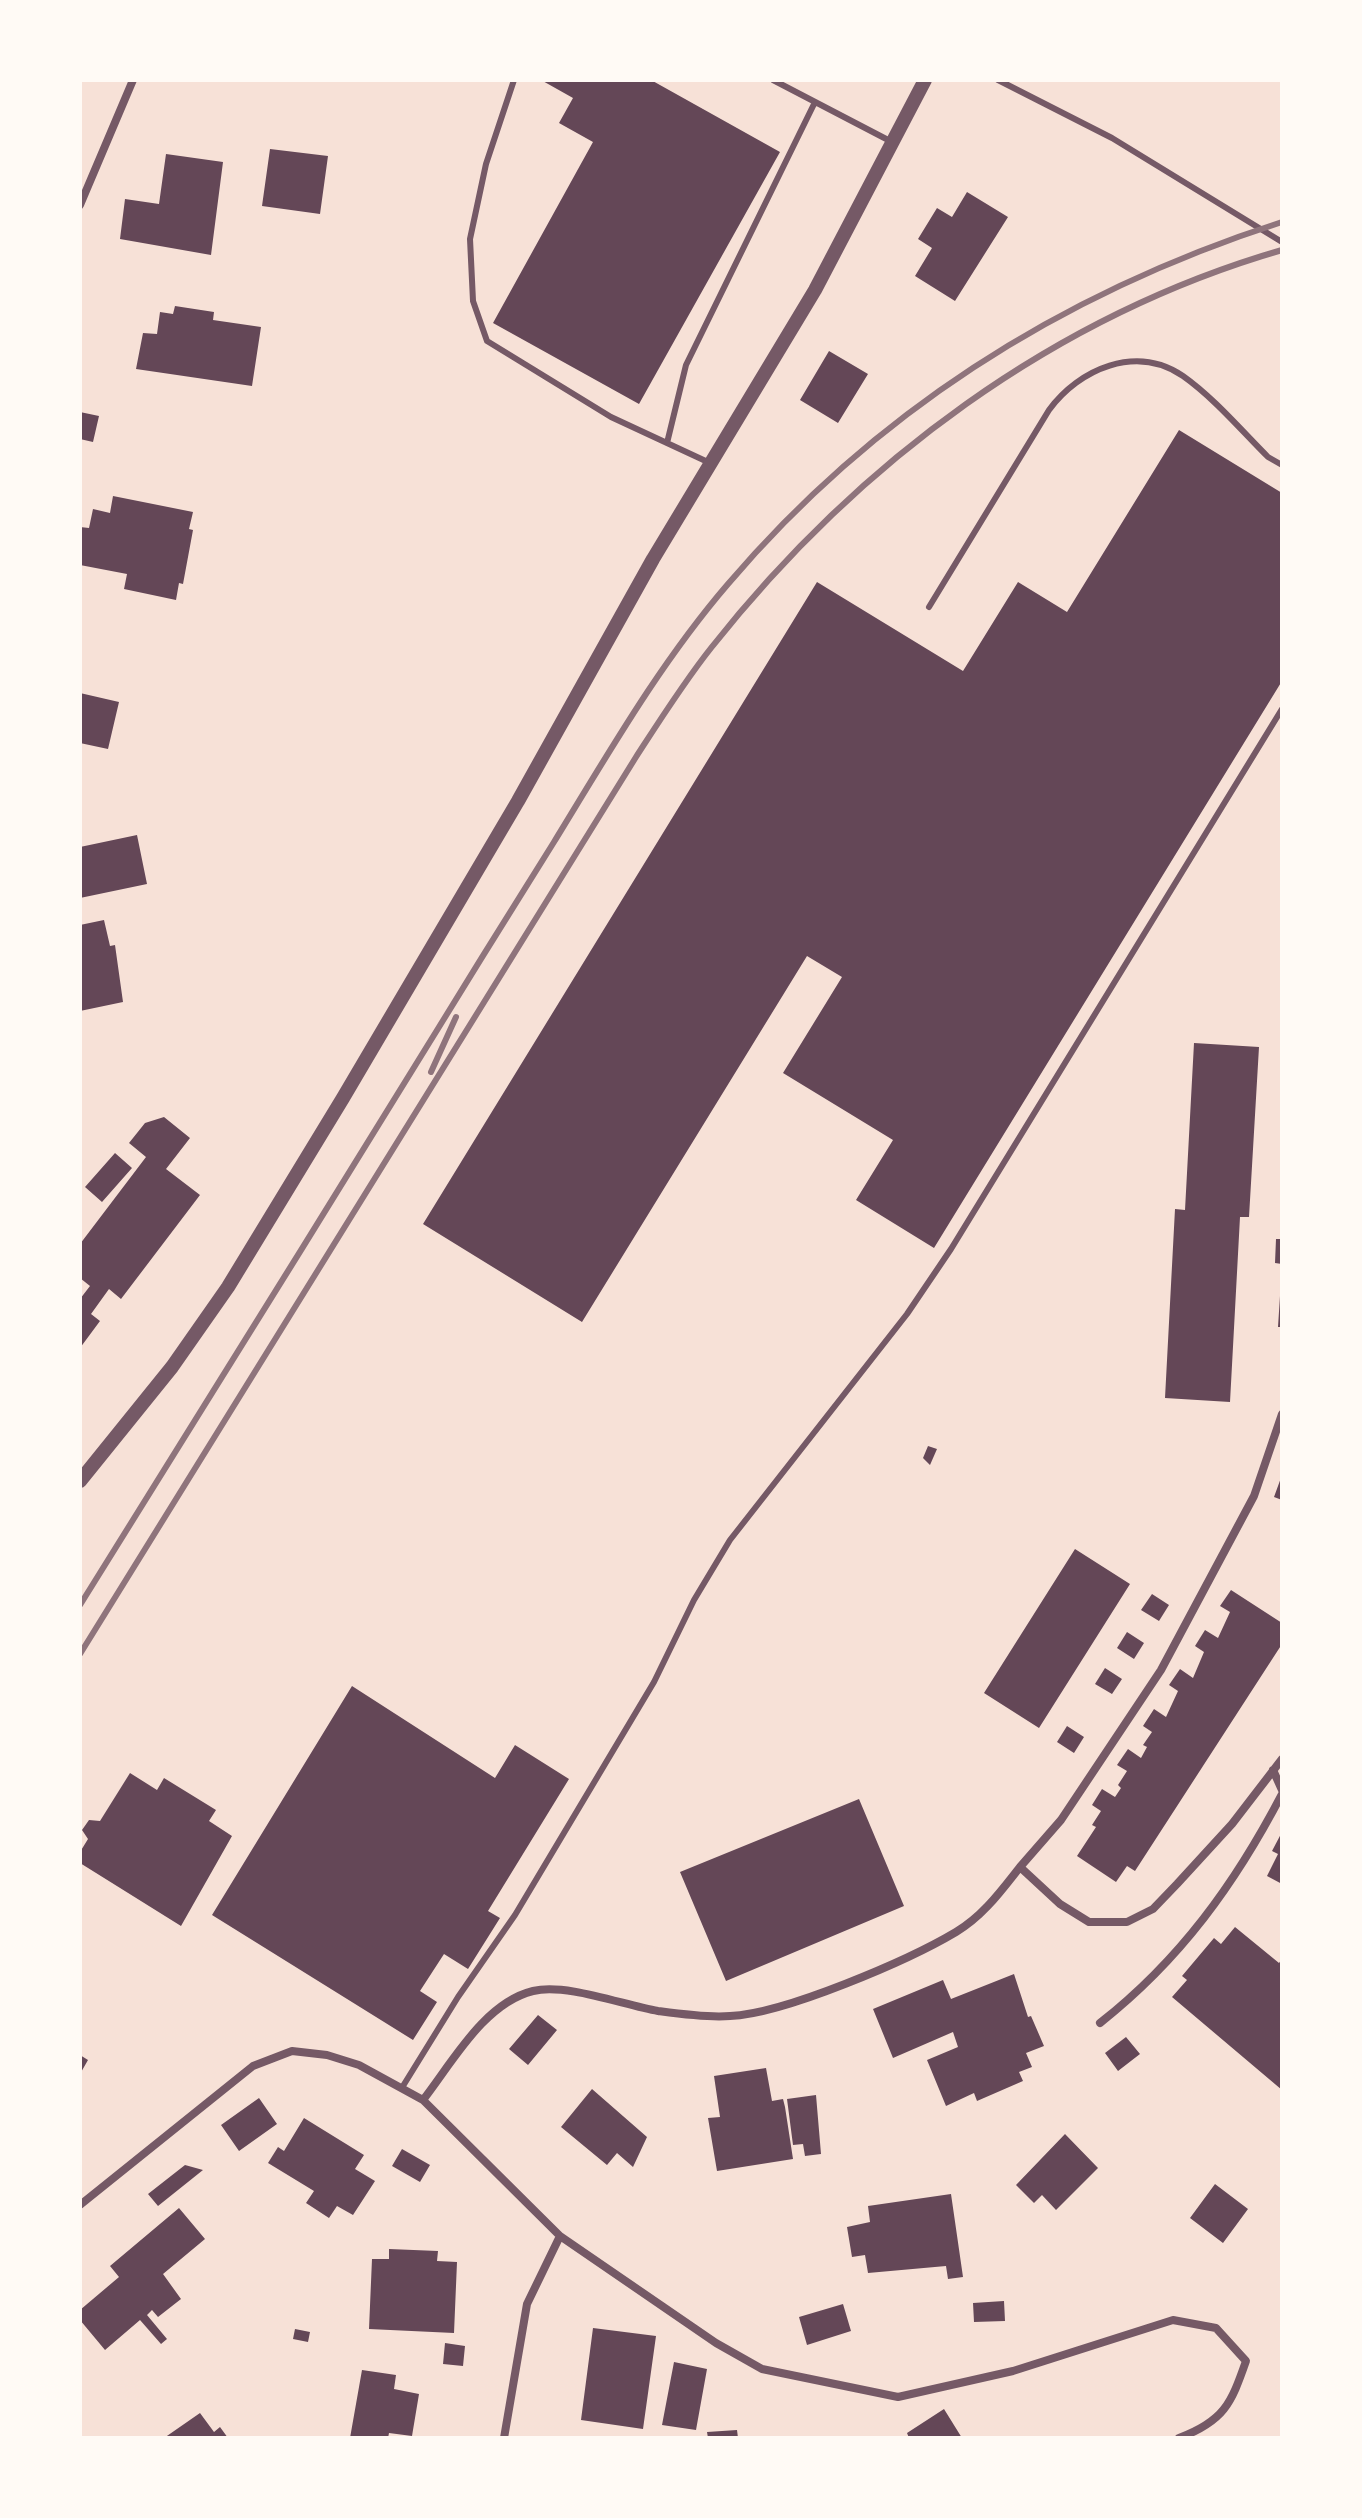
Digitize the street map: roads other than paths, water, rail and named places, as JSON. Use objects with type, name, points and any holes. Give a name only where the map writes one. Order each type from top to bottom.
[{"type":"street","points":[[80,205],[133,80]]},
{"type":"street","points":[[80,1481],[172,1367],[228,1287],[510,815],[710,463],[815,290],[895,143],[925,80]]},
{"type":"street","points":[[423,2100],[477,2030],[503,2006],[531,1991],[551,1989],[659,2011],[732,2017],[799,2000],[957,1931],[993,1903],[1061,1820],[1161,1670],[1254,1496],[1282,1414]]},
{"type":"street","points":[[1020,1867],[1060,1904],[1089,1922],[1127,1922],[1153,1909],[1232,1824],[1282,1759]]},
{"type":"street","points":[[1100,2023],[1139,1992],[1211,1913],[1257,1843],[1282,1792],[1273,1770]]},
{"type":"street","points":[[80,2205],[253,2066],[292,2051],[327,2055],[359,2065],[403,2086],[423,2100],[560,2236],[705,2336],[762,2369],[898,2397],[1013,2371],[1173,2320],[1216,2328],[1246,2361],[1231,2404],[1206,2428],[1179,2438]]},
{"type":"street","points":[[504,2438],[527,2304],[560,2236]]},
{"type":"lane","points":[[514,80],[486,164],[470,239],[473,301],[478,324],[487,341],[611,417],[710,463]]},
{"type":"lane","points":[[773,80],[895,143]]},
{"type":"lane","points":[[998,80],[1112,138],[1282,242]]},
{"type":"lane","points":[[667,443],[686,365],[815,102]]},
{"type":"lane","points":[[929,607],[1049,410],[1064,389],[1091,372],[1114,363],[1138,362],[1172,370],[1268,457],[1282,465]]},
{"type":"lane","points":[[403,2086],[458,1997],[515,1915],[654,1682],[694,1600],[730,1540],[907,1314],[951,1249],[1282,709]]},
{"type":"railway","points":[[80,1605],[615,743],[657,677],[728,584],[786,521],[847,463],[912,411],[980,364],[1051,321],[1125,283],[1202,250],[1282,222]]},
{"type":"railway","points":[[80,1654],[636,757],[701,661],[768,580],[830,517],[896,458],[966,404],[1040,356],[1117,314],[1198,278],[1282,250]]},
{"type":"railway","points":[[431,1072],[456,1017]]}]
